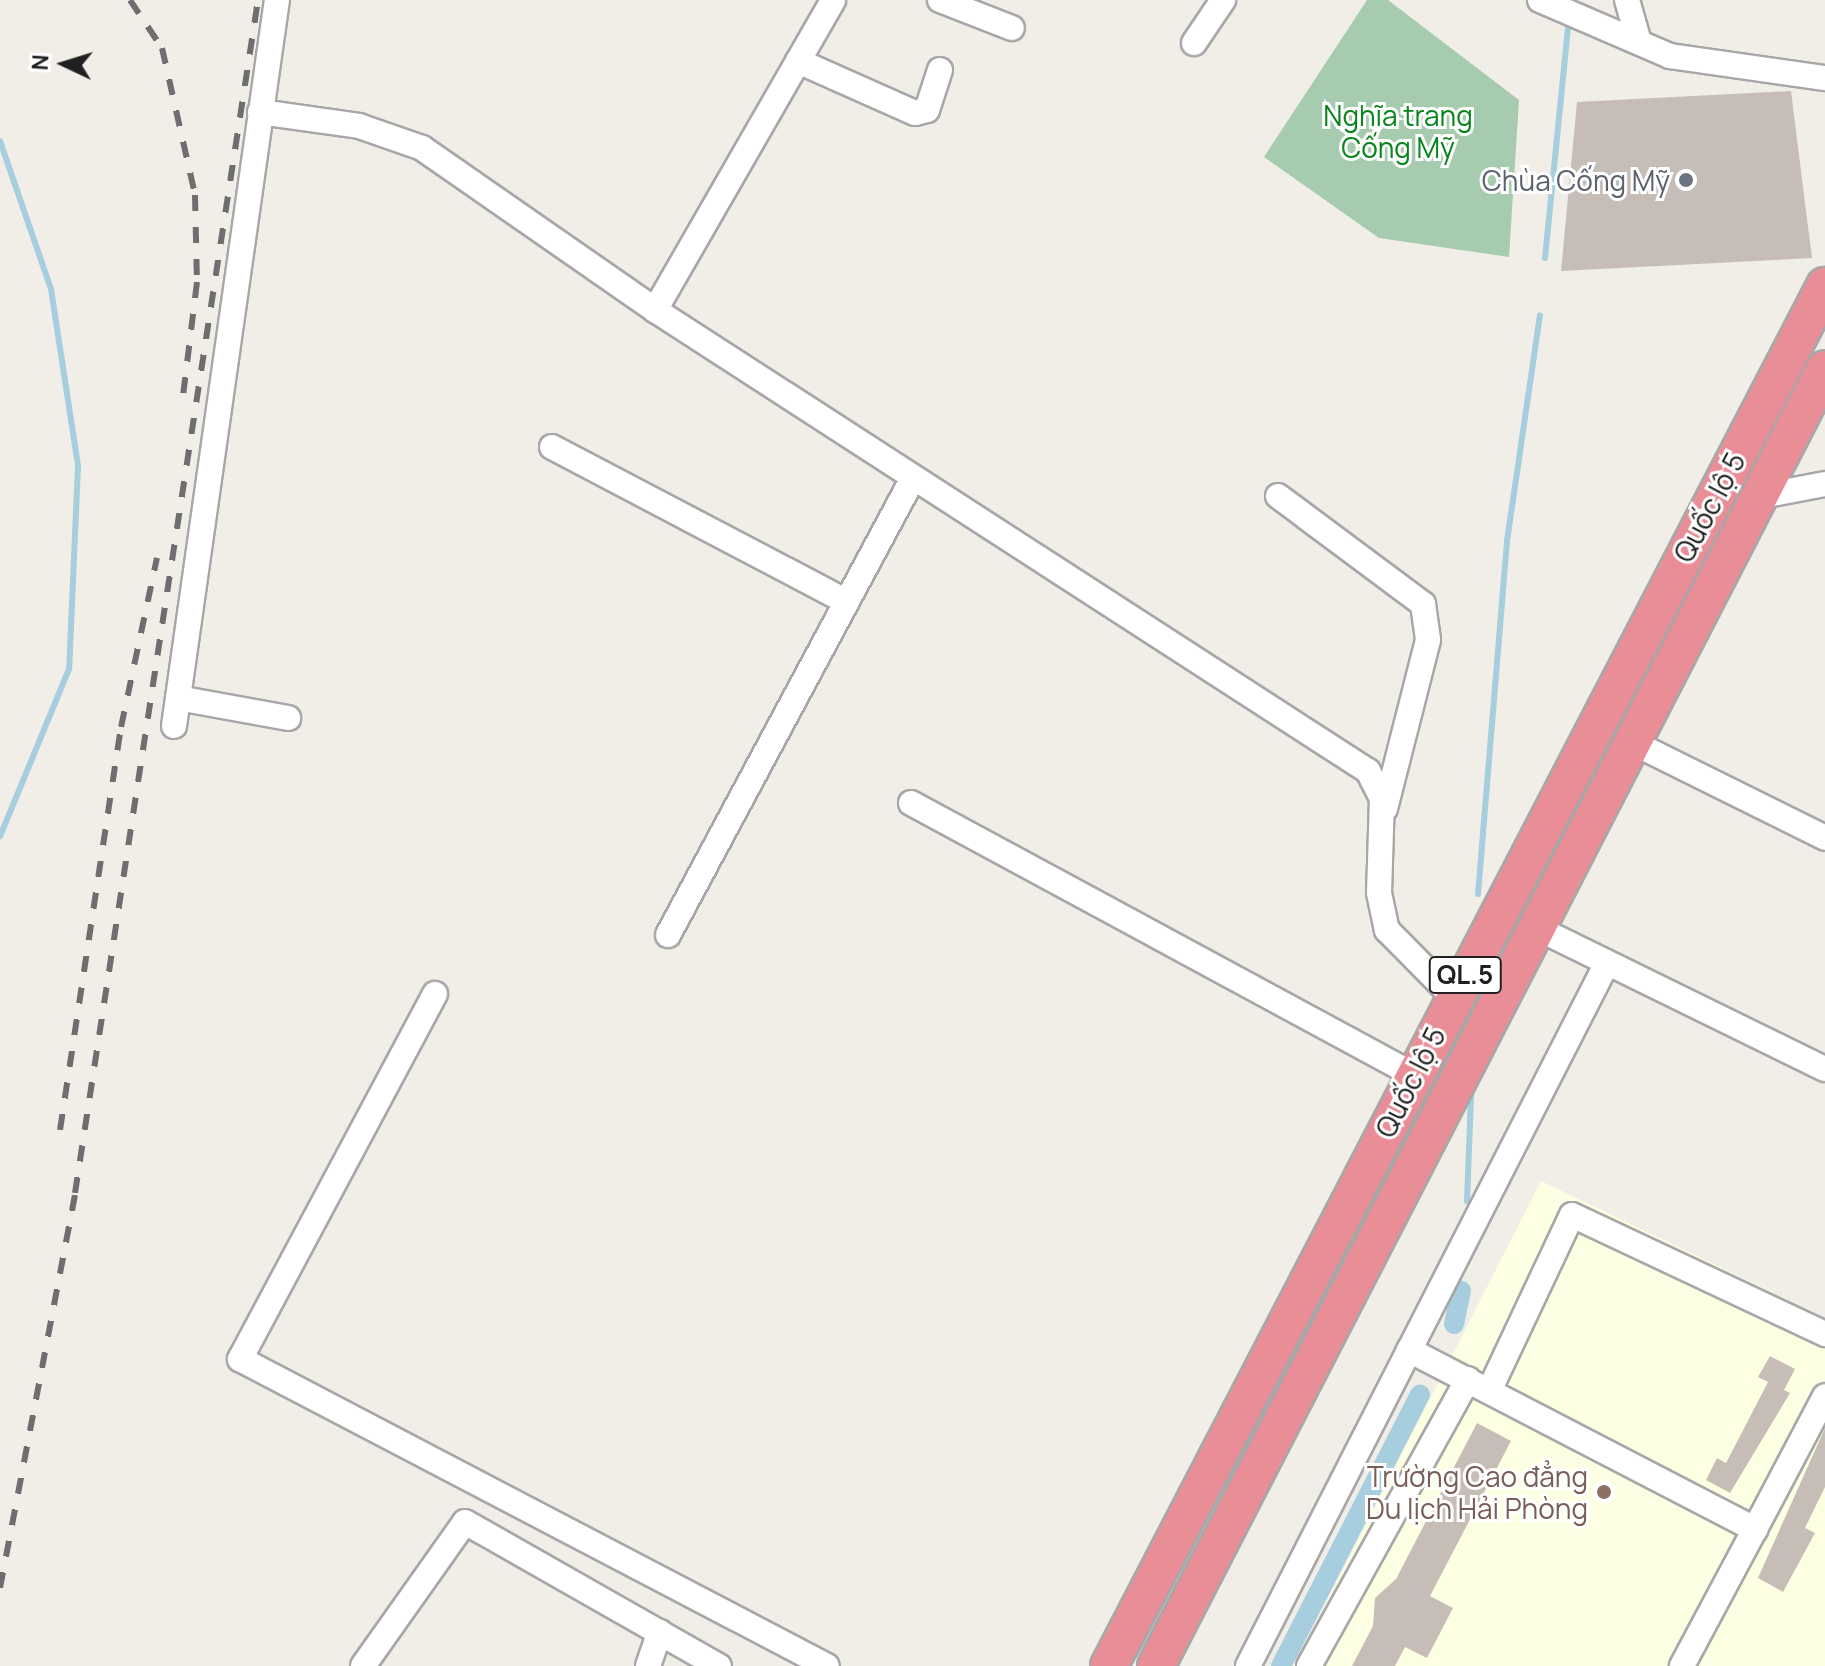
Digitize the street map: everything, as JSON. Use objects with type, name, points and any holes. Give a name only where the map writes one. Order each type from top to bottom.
[{"type":"highway","name":"Quốc lộ 5","points":[[1109,1666],[1453,997],[1825,286]]},
{"type":"highway","name":"Quốc lộ 5","points":[[1156,1666],[1539,929],[1825,369]]},
{"type":"street","points":[[174,726],[277,0]]},
{"type":"street","points":[[655,310],[833,0]]},
{"type":"street","points":[[940,0],[1012,28]]},
{"type":"street","points":[[1194,43],[1223,0]]},
{"type":"street","points":[[1627,0],[1639,42]]},
{"type":"street","points":[[1541,1],[1670,56],[1825,78]]},
{"type":"street","points":[[798,61],[915,113],[927,110],[940,70]]},
{"type":"street","points":[[260,112],[359,126],[422,148],[655,310],[1368,771],[1383,815]]},
{"type":"street","points":[[552,447],[847,602]]},
{"type":"street","points":[[668,935],[913,478]]},
{"type":"street","points":[[1762,496],[1825,484]]},
{"type":"street","points":[[1278,496],[1423,604],[1428,640],[1383,815],[1379,893],[1387,930],[1453,997]]},
{"type":"street","points":[[178,698],[288,718]]},
{"type":"street","points":[[1634,743],[1825,838]]},
{"type":"street","points":[[911,803],[1414,1075]]},
{"type":"street","points":[[1539,929],[1825,1069]]},
{"type":"street","points":[[1248,1666],[1607,963]]},
{"type":"street","points":[[435,994],[240,1359],[827,1666]]},
{"type":"street","points":[[1309,1666],[1479,1384],[1572,1215],[1825,1334]]},
{"type":"street","points":[[1409,1350],[1755,1529]]},
{"type":"street","points":[[1682,1666],[1825,1396]]},
{"type":"street","points":[[363,1666],[465,1522],[719,1666]]},
{"type":"street","points":[[648,1666],[660,1632]]},
{"type":"shaded area","name":"Trường Cao đẳng Du lịch Hải Phòng","points":[[1541,1181],[1825,1318],[1825,1666],[1294,1666]]},
{"type":"green space","name":"Nghĩa trang Cống Mỹ","points":[[1367,0],[1388,0],[1519,100],[1509,257],[1379,238],[1264,157]]},
{"type":"building","name":"Chùa Cống Mỹ","points":[[1791,91],[1812,258],[1561,271],[1577,102]]},
{"type":"building","points":[[1770,1356],[1795,1369],[1784,1390],[1790,1393],[1730,1493],[1706,1480],[1717,1458],[1726,1463],[1768,1382],[1758,1377]]},
{"type":"building","points":[[1477,1423],[1511,1441],[1430,1596],[1453,1608],[1427,1658],[1405,1647],[1395,1666],[1352,1666],[1373,1626],[1375,1598],[1396,1579]]},
{"type":"building","points":[[1825,1428],[1825,1487],[1805,1528],[1815,1533],[1783,1592],[1758,1578]]},
{"type":"waterway","points":[[1545,258],[1569,19]]},
{"type":"waterway","points":[[0,141],[51,289],[78,466],[69,669],[0,836]]},
{"type":"waterway","points":[[1478,894],[1507,541],[1540,315]]},
{"type":"waterway","points":[[1467,1201],[1471,1095]]},
{"type":"waterway","points":[[1454,1324],[1461,1291]]},
{"type":"waterway","points":[[1281,1666],[1420,1394]]},
{"type":"railway","points":[[130,0],[162,48],[195,195],[197,282],[183,396]]},
{"type":"railway","points":[[0,1588],[75,1193],[258,0]]},
{"type":"railway","points":[[60,1130],[121,727],[157,558]]},
{"type":"place","name":"Chùa Cống Mỹ","points":[[1686,180]]},
{"type":"place","name":"Trường Cao đẳng Du lịch Hải Phòng","points":[[1604,1492]]}]
